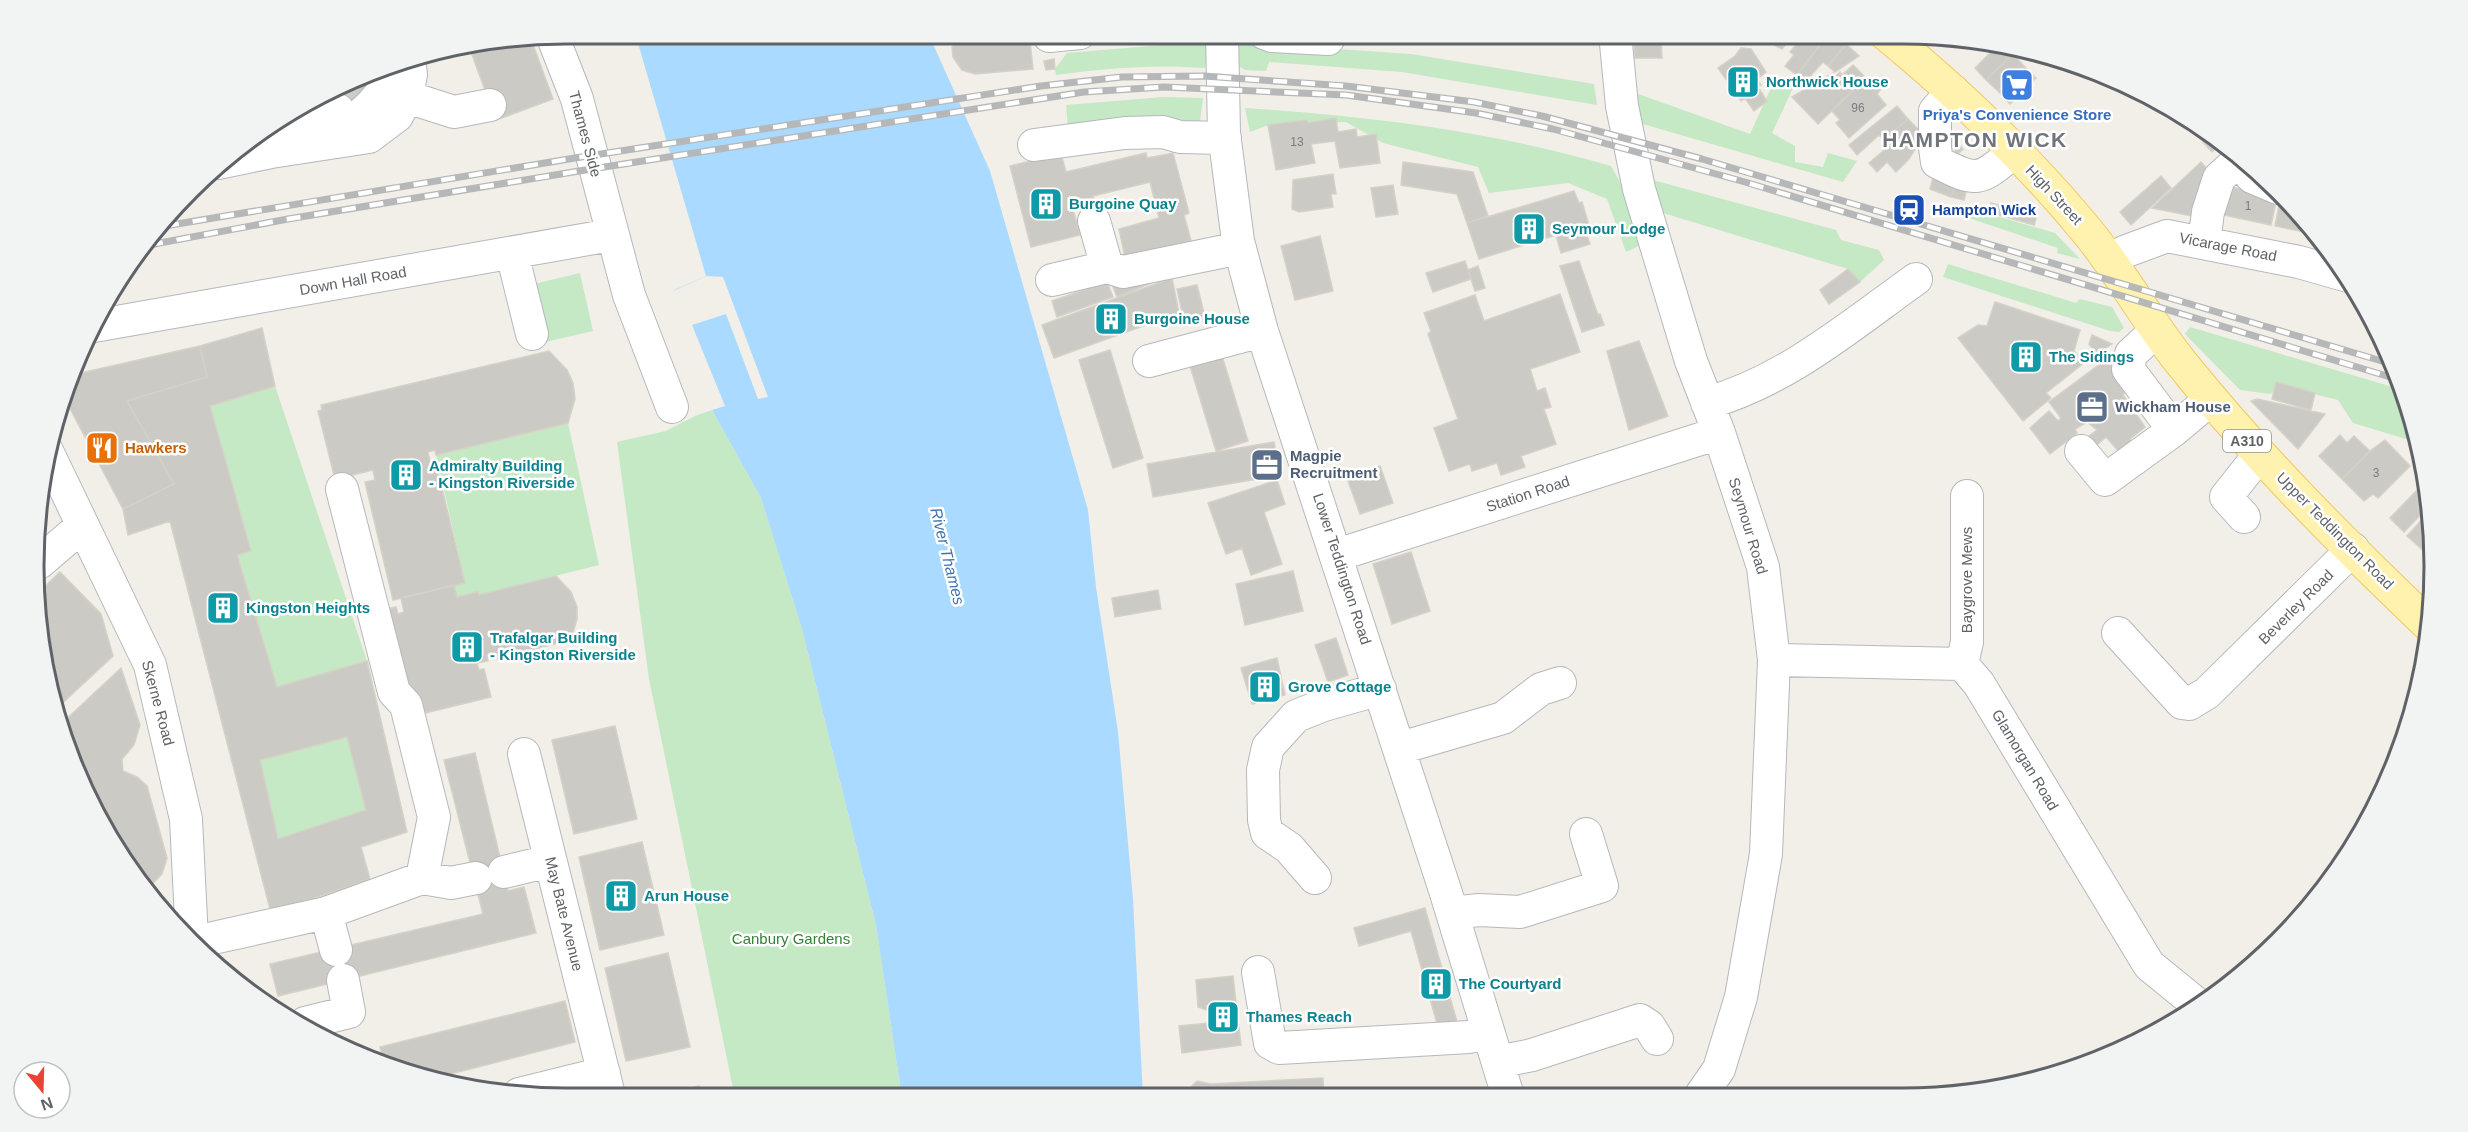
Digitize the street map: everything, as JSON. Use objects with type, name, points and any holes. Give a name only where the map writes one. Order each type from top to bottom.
[{"type":"main road","name":"High Street","points":[[1899,44],[1953,91],[2078,220],[2155,326]]},
{"type":"main road","name":"Upper Teddington Road","points":[[2155,326],[2211,399],[2260,454],[2421,617]]},
{"type":"street","name":"Thames Side","points":[[556,44],[577,99],[611,235],[629,295],[672,407]]},
{"type":"street","name":"Lower Teddington Road","points":[[1222,44],[1225,138],[1240,248],[1262,331],[1338,555],[1506,1088]]},
{"type":"street","name":"Seymour Road","points":[[1617,44],[1622,106],[1640,189],[1690,361],[1719,433],[1763,567],[1774,660],[1766,854],[1740,998],[1719,1069],[1706,1088]]},
{"type":"street","points":[[260,146],[369,137],[397,116],[407,97],[410,67]]},
{"type":"street","points":[[260,146],[349,122],[384,91],[389,74]]},
{"type":"street","points":[[1953,91],[1935,111],[1937,162],[1964,176],[1975,177],[1990,171],[2014,152]]},
{"type":"street","points":[[407,97],[454,112],[490,105]]},
{"type":"street","points":[[260,146],[339,110],[342,100]]},
{"type":"street","points":[[1034,145],[1125,133],[1163,132],[1180,137],[1225,138]]},
{"type":"street","points":[[2204,242],[2208,212],[2219,178],[2236,164]]},
{"type":"street","points":[[1094,221],[1107,267]]},
{"type":"street","name":"Down Hall Road","points":[[103,324],[611,235]]},
{"type":"street","name":"Vicarage Road","points":[[2110,261],[2124,252],[2167,236],[2300,261],[2333,271]]},
{"type":"street","points":[[1052,280],[1107,267],[1123,272],[1240,248]]},
{"type":"street","points":[[512,253],[532,334]]},
{"type":"street","points":[[1707,403],[1734,395],[1775,376],[1916,279]]},
{"type":"street","points":[[2155,326],[2132,354],[2128,369],[2174,429]]},
{"type":"street","points":[[1149,361],[1262,331]]},
{"type":"street","points":[[2081,451],[2105,480],[2211,399]]},
{"type":"street","name":"Station Road","points":[[1338,555],[1719,433]]},
{"type":"street","points":[[2244,517],[2226,497],[2260,454]]},
{"type":"street","name":"Skerne Road","points":[[54,465],[150,665],[186,819],[193,931]]},
{"type":"street","points":[[342,489],[394,692],[406,705],[434,817],[422,878]]},
{"type":"street","name":"Baygrove Mews","points":[[1962,664],[1967,642],[1967,495]]},
{"type":"street","points":[[44,558],[82,526]]},
{"type":"street","name":"Beverley Road","points":[[2118,633],[2182,703],[2189,704],[2208,693],[2238,665],[2353,549]]},
{"type":"street","points":[[1774,660],[1962,664]]},
{"type":"street","name":"Glamorgan Road","points":[[1962,664],[1979,684],[2149,965],[2192,1000]]},
{"type":"street","points":[[1400,748],[1503,718],[1541,689],[1560,683]]},
{"type":"street","points":[[1315,878],[1288,848],[1268,833],[1264,820],[1263,770],[1268,747],[1296,716],[1324,705],[1380,689]]},
{"type":"street","name":"May Bate Avenue","points":[[524,754],[607,1086],[585,1088]]},
{"type":"street","points":[[1452,913],[1479,910],[1520,912],[1602,886],[1586,834]]},
{"type":"street","points":[[201,939],[326,913],[422,878],[451,883],[550,861]]},
{"type":"street","points":[[326,913],[336,950]]},
{"type":"street","points":[[1258,972],[1270,1043],[1279,1048],[1469,1037],[1488,1031]]},
{"type":"street","points":[[311,1021],[349,1012],[343,980]]},
{"type":"street","points":[[1498,1062],[1532,1056],[1640,1020],[1649,1026],[1656,1039]]},
{"type":"green space","points":[[1174,44],[1209,44],[1205,68],[1130,67],[1056,75],[1055,69],[1067,53]]},
{"type":"green space","points":[[1232,44],[1411,54],[1594,84],[1597,105],[1402,72],[1269,62],[1266,71],[1245,70],[1237,65]]},
{"type":"green space","points":[[1776,77],[1794,86],[1772,133],[1795,146],[1795,162],[1823,167],[1828,153],[1857,161],[1843,182],[1636,122],[1630,91],[1750,134]]},
{"type":"green space","points":[[1164,97],[1203,98],[1200,122],[1068,127],[1066,105]]},
{"type":"green space","points":[[1245,108],[1384,121],[1476,134],[1611,166],[1626,193],[1643,244],[1626,252],[1607,199],[1568,183],[1489,193],[1478,167],[1383,143],[1346,122],[1268,125],[1250,132]]},
{"type":"green space","points":[[1653,180],[1836,230],[1841,240],[1879,250],[1884,260],[1860,282],[1848,269],[1663,213]]},
{"type":"green space","points":[[1969,208],[2055,233],[2080,259],[2057,253],[2058,248],[1966,217]]},
{"type":"green space","points":[[1948,264],[2076,303],[2080,299],[2112,307],[2124,328],[2119,332],[2110,331],[1943,277]]},
{"type":"green space","points":[[580,273],[593,331],[541,343],[526,286]]},
{"type":"green space","points":[[2190,327],[2393,387],[2409,440],[2353,423],[2338,400],[2282,386],[2270,394],[2240,390],[2185,334]]},
{"type":"green space","points":[[275,386],[367,661],[277,687],[237,555],[251,550],[210,406]]},
{"type":"green space","name":"Canbury Gardens","points":[[712,410],[761,498],[802,629],[876,925],[900,1088],[733,1088],[649,679],[617,442],[666,431]]},
{"type":"green space","points":[[568,423],[599,565],[479,595],[457,597],[454,585],[465,582],[436,455]]},
{"type":"green space","points":[[347,737],[366,810],[278,839],[260,760]]},
{"type":"water","name":"River Thames","points":[[638,44],[933,44],[990,171],[1088,510],[1096,587],[1118,732],[1133,899],[1143,1088],[900,1088],[876,925],[802,629],[761,498],[712,410],[674,290],[706,276]]},
{"type":"pier","points":[[706,276],[723,277],[768,397],[758,399],[726,314],[692,325],[725,406],[709,411],[668,305],[671,292]]},
{"type":"building","points":[[954,44],[1030,44],[1033,69],[975,74],[962,70],[953,57]]},
{"type":"building","points":[[1634,44],[1661,44],[1662,58],[1635,58]]},
{"type":"building","points":[[1772,44],[1786,44],[1782,49]]},
{"type":"building","points":[[1797,44],[1821,44],[1797,75],[1785,66],[1794,55],[1790,52]]},
{"type":"building","points":[[1821,44],[1846,44],[1828,66],[1823,62],[1805,82],[1797,75]]},
{"type":"building","points":[[1846,44],[1859,56],[1835,72],[1828,66]]},
{"type":"building","points":[[533,45],[553,99],[496,120],[471,53]]},
{"type":"building","name":"Northwick House","points":[[1741,48],[1751,49],[1766,72],[1757,79],[1761,85],[1758,87],[1767,101],[1754,111],[1745,98],[1741,101],[1718,68],[1735,56]]},
{"type":"building","points":[[1991,52],[2011,56],[1986,80],[1975,68]]},
{"type":"building","points":[[2011,56],[2024,66],[1998,91],[1986,80]]},
{"type":"building","points":[[1054,59],[1055,69],[1046,70],[1044,61]]},
{"type":"building","points":[[1853,65],[1866,78],[1818,124],[1792,97],[1833,73],[1836,76],[1840,72],[1842,75]]},
{"type":"building","name":"Priya's Convenience Store","points":[[2024,66],[2036,78],[2010,104],[1998,91]]},
{"type":"building","points":[[1866,78],[1880,90],[1877,94],[1886,105],[1849,138],[1836,123],[1840,120],[1832,111]]},
{"type":"building","points":[[375,80],[377,87],[313,110]]},
{"type":"building","points":[[1897,106],[1908,119],[1884,140],[1879,135],[1857,155],[1849,145]]},
{"type":"building","points":[[1336,118],[1338,132],[1356,129],[1357,137],[1376,134],[1380,163],[1340,168],[1335,141],[1311,144],[1315,163],[1276,170],[1268,125],[1307,120],[1308,123]]},
{"type":"building","points":[[1908,119],[1920,131],[1915,137],[1920,141],[1909,159],[1896,172],[1887,162],[1877,172],[1869,163],[1889,146],[1884,140]]},
{"type":"building","points":[[1952,137],[1963,149],[1958,154],[1947,142]]},
{"type":"building","points":[[2205,141],[2216,148],[2212,152],[2203,142]]},
{"type":"building","name":"Burgoine Quay","points":[[1146,153],[1147,158],[1173,153],[1189,213],[1184,215],[1191,241],[1125,257],[1119,229],[1159,218],[1150,182],[1093,196],[1095,202],[1080,206],[1078,200],[1071,202],[1080,235],[1031,247],[1010,166],[1061,154],[1066,172]]},
{"type":"building","points":[[1403,162],[1473,172],[1488,216],[1467,223],[1457,194],[1401,185]]},
{"type":"building","points":[[2201,162],[2214,177],[2192,216],[2152,208]]},
{"type":"building","points":[[1333,174],[1336,194],[1331,194],[1333,207],[1299,212],[1292,209],[1293,180]]},
{"type":"building","points":[[2161,176],[2171,188],[2131,225],[2120,212]]},
{"type":"building","points":[[1933,177],[1955,184],[1951,197],[1930,189]]},
{"type":"building","points":[[1955,184],[1967,188],[1964,200],[1951,197]]},
{"type":"building","points":[[1393,185],[1398,214],[1376,217],[1371,188]]},
{"type":"building","points":[[2227,186],[2269,195],[2276,202],[2271,225],[2219,214]]},
{"type":"building","name":"Seymour Lodge","points":[[1574,191],[1579,203],[1582,202],[1592,235],[1587,236],[1590,244],[1561,253],[1556,235],[1479,259],[1467,223]]},
{"type":"building","points":[[1991,203],[2037,215],[2034,225],[1988,212]]},
{"type":"building","points":[[2279,205],[2304,232],[2275,226]]},
{"type":"building","points":[[1320,236],[1333,291],[1295,300],[1281,246]]},
{"type":"building","points":[[1465,261],[1471,279],[1433,292],[1426,273]]},
{"type":"building","points":[[1579,261],[1598,315],[1600,314],[1604,325],[1582,332],[1560,266]]},
{"type":"building","points":[[1478,266],[1485,288],[1475,291],[1468,270]]},
{"type":"building","points":[[1848,269],[1860,282],[1829,304],[1820,290]]},
{"type":"building","points":[[1146,271],[1151,283],[1117,297],[1112,284]]},
{"type":"building","name":"Burgoine House","points":[[1172,278],[1179,313],[1054,358],[1042,325]]},
{"type":"building","points":[[1107,282],[1113,297],[1057,317],[1052,301]]},
{"type":"building","points":[[1197,285],[1206,321],[1185,326],[1177,289]]},
{"type":"building","points":[[1560,294],[1580,352],[1530,369],[1537,391],[1545,388],[1551,407],[1544,409],[1556,444],[1521,456],[1525,467],[1501,475],[1497,463],[1472,471],[1470,464],[1449,471],[1434,428],[1458,419],[1428,334],[1431,331],[1424,313],[1475,295],[1484,321]]},
{"type":"building","name":"The Sidings","points":[[1995,302],[2080,330],[2074,351],[2084,363],[2046,393],[2051,398],[2023,421],[1958,338],[1978,325],[1987,326]]},
{"type":"building","name":"Kingston Heights","points":[[262,328],[275,386],[210,406],[251,551],[237,555],[277,687],[367,661],[407,832],[361,847],[370,879],[271,913],[170,521],[128,535],[123,509],[174,484],[127,401],[207,377],[200,346]],"holes":[[[347,737],[366,810],[278,839],[260,760]]]},
{"type":"building","points":[[2092,335],[2112,344],[2097,354],[2089,344]]},
{"type":"building","points":[[1639,341],[1668,416],[1629,430],[1607,351]]},
{"type":"building","points":[[200,346],[207,377],[127,401],[174,484],[123,509],[69,406],[80,373]]},
{"type":"building","points":[[1219,346],[1248,441],[1216,451],[1187,356]]},
{"type":"building","points":[[1110,350],[1143,458],[1113,468],[1079,360]]},
{"type":"building","name":"Admiralty Building - Kingston Riverside","points":[[549,351],[567,370],[573,383],[575,399],[568,423],[436,455],[435,450],[428,452],[431,466],[436,464],[465,583],[393,600],[365,482],[375,480],[373,470],[335,479],[318,411],[322,410],[321,405]]},
{"type":"building","name":"Wickham House","points":[[2109,363],[2127,388],[2123,395],[2145,427],[2130,439],[2136,447],[2123,456],[2106,437],[2097,445],[2089,436],[2097,430],[2087,422],[2075,429],[2077,433],[2050,454],[2030,428],[2049,411],[2058,421],[2061,418],[2049,402],[2100,364]]},
{"type":"building","points":[[2276,382],[2315,393],[2311,410],[2272,399]]},
{"type":"building","points":[[2257,399],[2325,414],[2298,449],[2251,401]]},
{"type":"building","points":[[2340,435],[2347,443],[2354,436],[2370,451],[2342,479],[2319,456]]},
{"type":"building","points":[[2385,440],[2410,466],[2378,498],[2373,494],[2364,501],[2342,479],[2370,451]]},
{"type":"building","points":[[1274,442],[1280,475],[1153,497],[1147,464]]},
{"type":"building","points":[[1380,466],[1393,503],[1360,514],[1347,478]]},
{"type":"building","points":[[1277,480],[1285,504],[1264,512],[1282,564],[1251,575],[1242,548],[1226,554],[1208,503]]},
{"type":"building","points":[[2418,489],[2421,514],[2404,532],[2390,518]]},
{"type":"building","points":[[2422,520],[2424,551],[2407,536]]},
{"type":"building","points":[[1411,552],[1430,611],[1392,624],[1373,564]]},
{"type":"building","points":[[1293,571],[1303,611],[1245,625],[1236,584]]},
{"type":"building","points":[[60,572],[101,614],[113,656],[62,704],[48,634],[45,587]]},
{"type":"building","name":"Trafalgar Building - Kingston Riverside","points":[[556,576],[571,592],[577,607],[577,619],[571,640],[495,659],[493,654],[487,655],[488,661],[477,663],[479,670],[484,669],[491,697],[417,715],[410,684],[400,686],[382,610],[396,607],[398,614],[404,612],[401,598],[454,585],[457,597],[478,592],[479,595]]},
{"type":"building","points":[[1158,590],[1161,609],[1115,617],[1112,598]]},
{"type":"building","points":[[1336,638],[1348,675],[1328,682],[1315,645]]},
{"type":"building","name":"Grove Cottage","points":[[1277,658],[1285,695],[1252,704],[1241,668]]},
{"type":"building","points":[[121,668],[140,725],[134,745],[122,759],[123,771],[137,777],[147,786],[167,858],[162,874],[151,885],[97,797],[66,719]]},
{"type":"building","points":[[615,726],[637,819],[574,834],[552,740]]},
{"type":"building","points":[[475,753],[508,891],[524,887],[536,933],[278,996],[270,964],[483,914],[444,760]]},
{"type":"building","name":"Arun House","points":[[642,842],[664,935],[600,950],[579,857]]},
{"type":"building","name":"The Courtyard","points":[[1425,908],[1457,1022],[1438,1027],[1411,931],[1359,946],[1354,928]]},
{"type":"building","points":[[668,953],[690,1047],[626,1061],[605,968]]},
{"type":"building","name":"Thames Reach","points":[[1233,976],[1241,1045],[1182,1053],[1179,1026],[1210,1023],[1209,1011],[1198,1007],[1196,980]]},
{"type":"building","points":[[565,1001],[575,1042],[448,1075],[382,1055],[380,1047]]},
{"type":"building","points":[[1323,1078],[1324,1088],[1190,1088],[1197,1081],[1211,1084]]},
{"type":"tunnel","points":[[342,100],[343,93]]},
{"type":"railway","points":[[170,225],[575,158],[1041,86],[1122,77],[1204,76],[1346,86],[1474,102],[1542,116],[1702,159],[2383,361]]},
{"type":"railway","points":[[154,244],[288,219],[579,171],[1084,92],[1164,87],[1346,95],[1476,113],[1553,129],[1745,182],[2389,377]]},
{"type":"place","name":"Northwick House","points":[[1743,82]]},
{"type":"place","name":"Priya's Convenience Store","points":[[2017,85]]},
{"type":"place","name":"Burgoine Quay","points":[[1046,204]]},
{"type":"place","name":"Hampton Wick","points":[[1909,210]]},
{"type":"place","name":"Seymour Lodge","points":[[1529,229]]},
{"type":"place","name":"Burgoine House","points":[[1111,319]]},
{"type":"place","name":"The Sidings","points":[[2026,357]]},
{"type":"place","name":"Wickham House","points":[[2092,407]]},
{"type":"place","name":"Hawkers","points":[[102,448]]},
{"type":"place","name":"Magpie Recruitment","points":[[1267,465]]},
{"type":"place","name":"Admiralty Building - Kingston Riverside","points":[[406,475]]},
{"type":"place","name":"Kingston Heights","points":[[223,608]]},
{"type":"place","name":"Trafalgar Building - Kingston Riverside","points":[[467,647]]},
{"type":"place","name":"Grove Cottage","points":[[1265,687]]},
{"type":"place","name":"Arun House","points":[[621,896]]},
{"type":"place","name":"The Courtyard","points":[[1436,984]]},
{"type":"place","name":"Thames Reach","points":[[1223,1017]]},
{"type":"district","name":"HAMPTON WICK","points":[[1975,140]]}]
